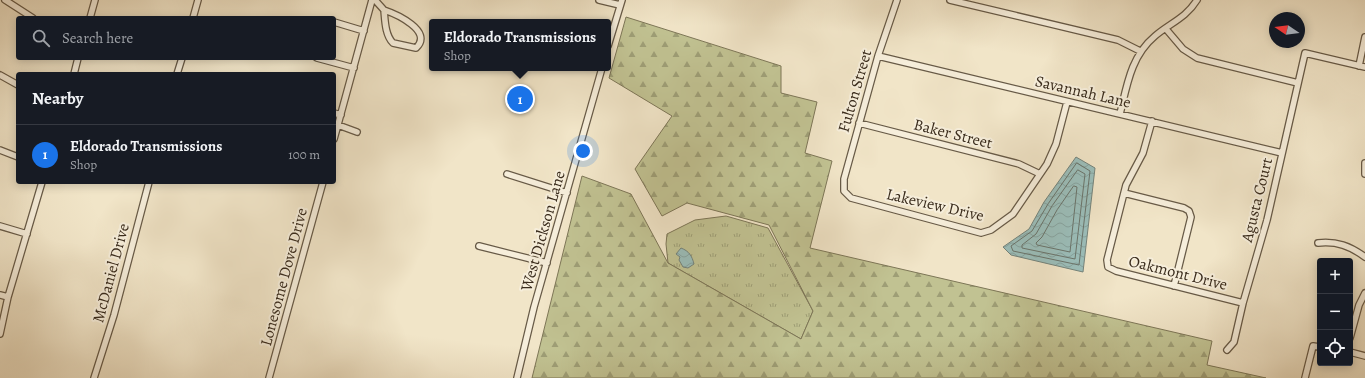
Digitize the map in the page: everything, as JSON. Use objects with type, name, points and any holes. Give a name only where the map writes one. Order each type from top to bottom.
[{"type":"street","points":[[5,0],[30,16]]},
{"type":"street","points":[[91,16],[95,0]]},
{"type":"street","points":[[194,16],[198,0]]},
{"type":"street","points":[[336,132],[372,0]]},
{"type":"street","points":[[375,0],[384,10],[404,17],[419,32],[420,38],[416,48],[393,43],[386,23],[384,10]]},
{"type":"street","points":[[599,0],[621,2],[611,36]]},
{"type":"street","name":"Fulton Street","points":[[844,191],[844,179],[859,123],[878,56],[897,0]]},
{"type":"street","points":[[950,0],[1118,40],[1140,51]]},
{"type":"street","points":[[1120,114],[1132,67],[1140,51],[1155,36],[1189,12],[1196,0]]},
{"type":"street","points":[[336,23],[364,31]]},
{"type":"street","points":[[1166,29],[1183,49],[1197,58],[1298,83]]},
{"type":"street","points":[[1362,67],[1365,37]]},
{"type":"street","name":"Agusta Court","points":[[1227,350],[1234,342],[1243,303],[1267,220],[1305,53],[1362,67]]},
{"type":"street","name":"Savannah Lane","points":[[878,56],[1282,153]]},
{"type":"street","points":[[74,72],[78,60]]},
{"type":"street","points":[[178,72],[181,60]]},
{"type":"street","points":[[324,60],[354,68]]},
{"type":"street","name":"West Dickson Lane","points":[[517,378],[534,307],[601,71]]},
{"type":"street","points":[[0,75],[16,84]]},
{"type":"street","name":"Lakeview Drive","points":[[844,191],[851,198],[981,233],[991,230],[1012,214],[1040,174],[1056,144],[1067,102]]},
{"type":"street","points":[[336,114],[341,115]]},
{"type":"street","points":[[1152,121],[1143,153],[1124,193],[1184,208],[1189,211],[1191,217],[1174,286]]},
{"type":"street","name":"Baker Street","points":[[859,123],[1019,164],[1040,174]]},
{"type":"street","points":[[338,125],[357,132]]},
{"type":"street","points":[[0,150],[16,156]]},
{"type":"street","points":[[1365,163],[1365,174]]},
{"type":"street","points":[[507,174],[567,193]]},
{"type":"street","points":[[0,334],[8,297],[41,184]]},
{"type":"street","name":"McDaniel Drive","points":[[94,378],[114,315],[148,184]]},
{"type":"street","name":"Lonesome Dove Drive","points":[[269,378],[321,184]]},
{"type":"street","name":"Oakmont Drive","points":[[1124,193],[1107,260],[1108,267],[1116,271],[1243,303]]},
{"type":"street","points":[[0,226],[27,234]]},
{"type":"street","points":[[1318,243],[1333,241],[1355,249],[1365,257]]},
{"type":"street","points":[[479,246],[547,263]]},
{"type":"street","points":[[1352,330],[1359,305],[1365,294]]},
{"type":"street","points":[[0,295],[8,297]]},
{"type":"street","points":[[1305,378],[1313,346],[1317,347]]},
{"type":"street","points":[[1353,353],[1365,356]]},
{"type":"green space","points":[[626,17],[781,66],[781,93],[817,102],[805,153],[832,161],[810,248],[1212,341],[1207,365],[1266,378],[532,378],[582,176],[631,194],[668,263],[801,339],[813,311],[769,225],[687,203],[662,216],[635,169],[672,116],[609,78]]},
{"type":"green space","points":[[726,216],[768,228],[813,311],[801,339],[668,263],[666,244],[667,234],[695,220]]},
{"type":"water","points":[[1076,157],[1095,168],[1083,272],[1011,255],[1003,247],[1029,229],[1044,202]]},
{"type":"water","points":[[681,248],[688,252],[693,261],[694,264],[688,268],[683,267],[679,260],[680,257],[676,254]]},
{"type":"place","name":"Eldorado Transmissions","points":[[520,99]]}]
